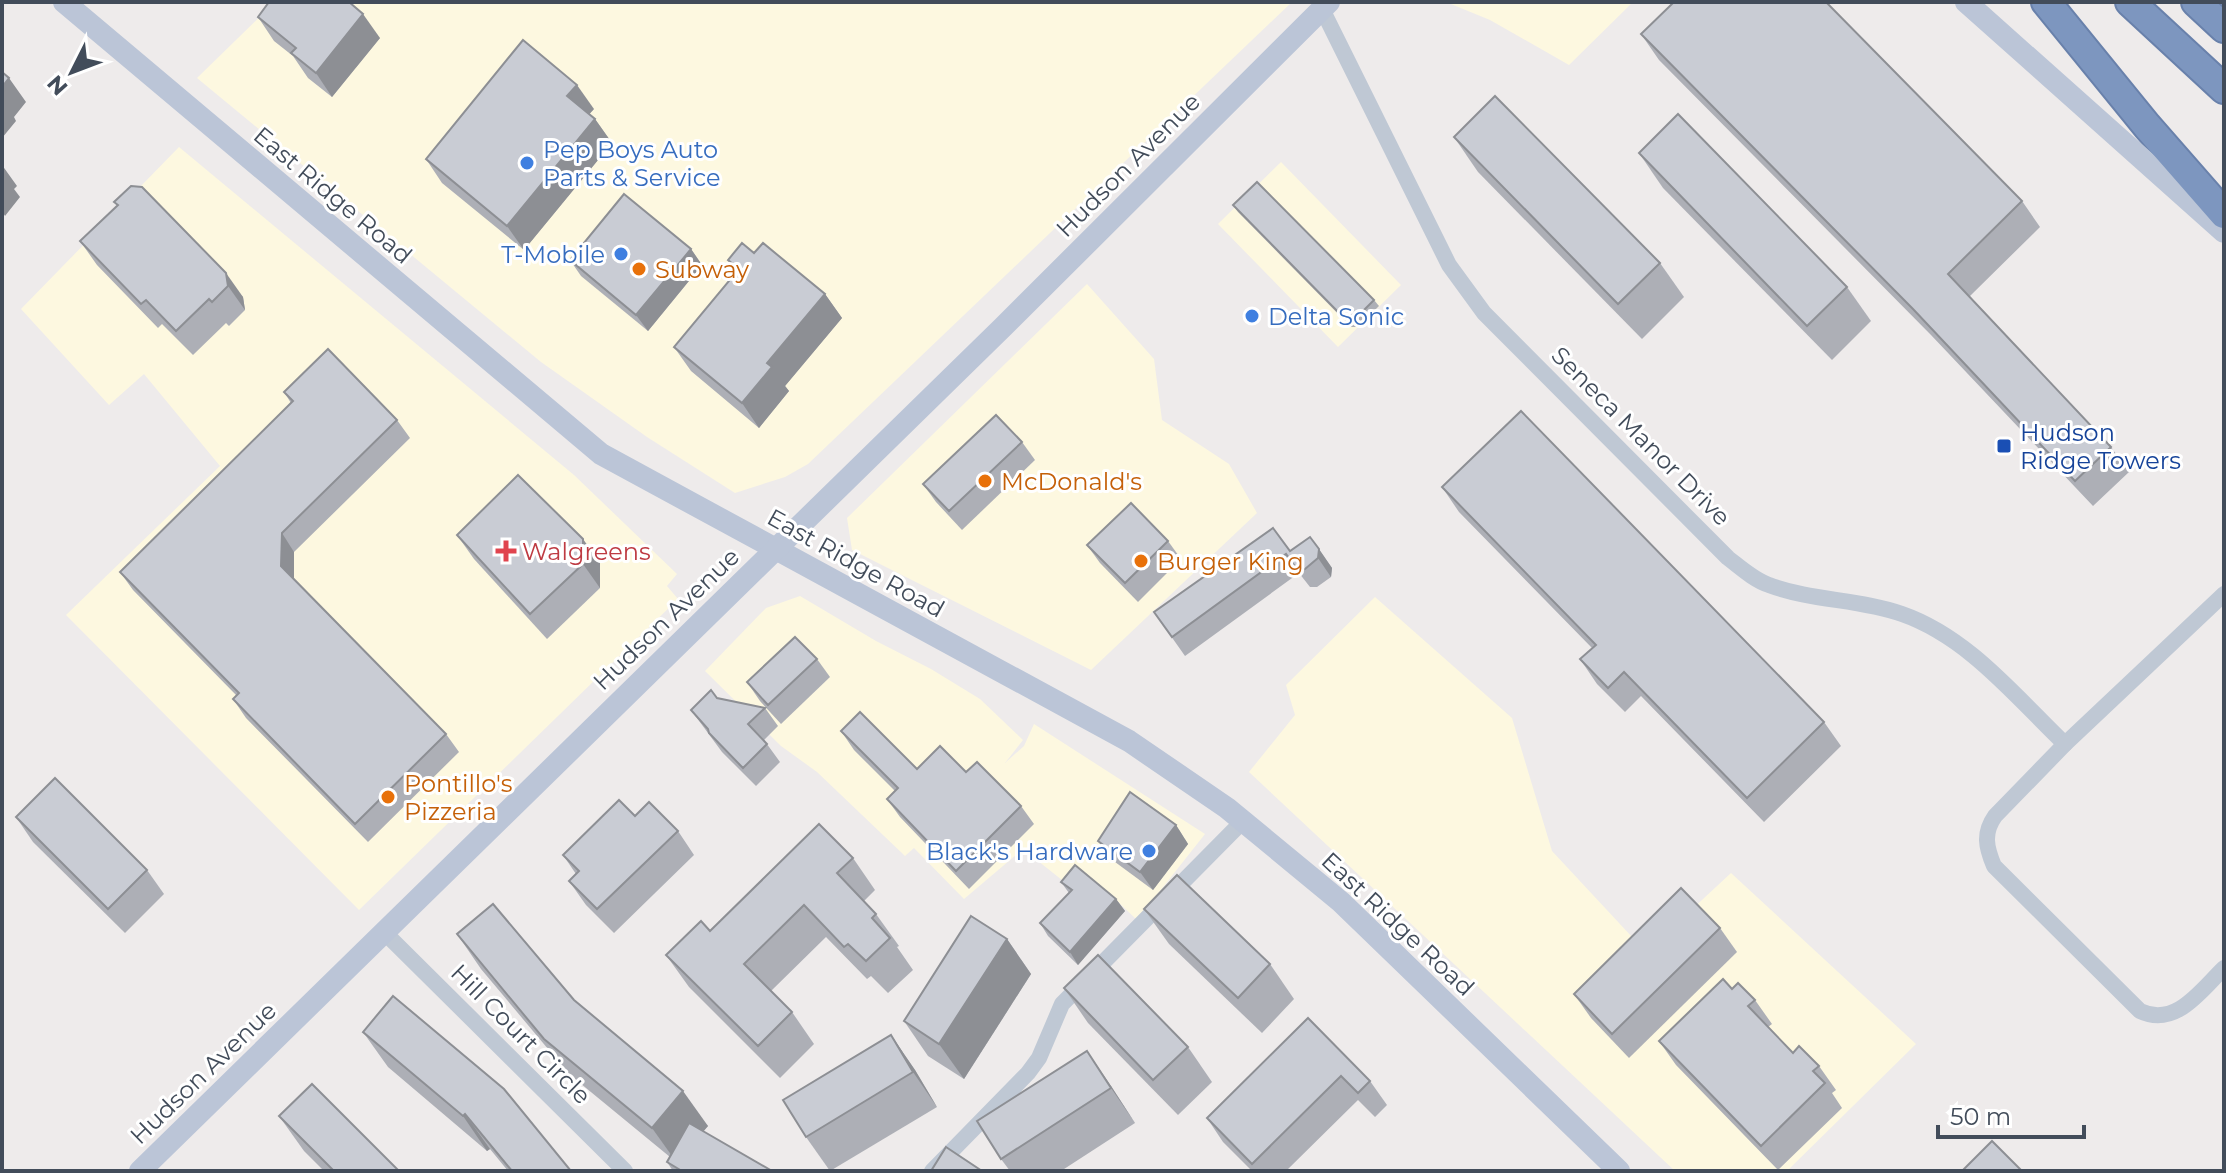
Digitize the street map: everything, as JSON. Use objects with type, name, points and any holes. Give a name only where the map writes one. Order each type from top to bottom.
[{"type":"highway","points":[[2046,2],[2224,214]]},
{"type":"highway","points":[[2130,2],[2224,89]]},
{"type":"highway","points":[[2196,2],[2224,28]]},
{"type":"main road","name":"East Ridge Road","points":[[64,2],[590,446],[1129,741],[1180,773],[1244,820],[1341,902],[1619,1171]]},
{"type":"main road","points":[[1966,2],[2224,232]]},
{"type":"main road","name":"Hudson Avenue","points":[[140,1171],[1003,327],[1326,5]]},
{"type":"street","name":"Seneca Manor Drive","points":[[1326,5],[1449,265],[1464,288],[1484,313],[1728,558],[1767,585],[1796,594],[1888,610],[1932,627],[1975,657],[2065,744]]},
{"type":"street","points":[[2224,594],[2065,744],[1990,824],[1986,842],[1994,866],[2132,1005],[2147,1014],[2169,1015],[2177,1012],[2224,968]]},
{"type":"street","points":[[932,1171],[1028,1073],[1039,1058],[1062,1004],[1244,820]]},
{"type":"street","name":"Hill Court Circle","points":[[383,931],[625,1171]]},
{"type":"shaded area","points":[[275,2],[1292,2],[808,464],[785,477],[735,493],[647,437],[541,362],[197,78]]},
{"type":"shaded area","points":[[1446,2],[1633,2],[1569,65],[1490,20]]},
{"type":"shaded area","points":[[179,147],[574,475],[677,574],[667,586],[678,599],[359,910],[66,615],[220,466],[144,374],[109,405],[21,309]]},
{"type":"shaded area","points":[[1281,162],[1401,285],[1338,347],[1218,224]]},
{"type":"shaded area","points":[[1087,284],[1154,359],[1162,420],[1229,464],[1257,513],[1091,670],[852,550],[847,518]]},
{"type":"shaded area","points":[[800,596],[980,699],[1023,740],[1005,763],[1024,746],[1034,724],[1205,834],[1137,920],[1115,899],[1072,888],[1023,849],[964,899],[914,848],[905,856],[817,772],[781,746],[705,671],[766,608]]},
{"type":"shaded area","points":[[1375,597],[1512,718],[1552,851],[1646,952],[1731,873],[1916,1044],[1787,1171],[1675,1171],[1249,772],[1295,715],[1286,685]]},
{"type":"building","points":[[269,2],[349,2],[363,14],[316,73],[291,53],[296,48],[258,17]]},
{"type":"building","points":[[1674,2],[1826,2],[2022,201],[1948,274],[2111,447],[2075,481],[1913,309],[1641,34]]},
{"type":"building","name":"Pep Boys Auto Parts & Service","points":[[523,40],[577,85],[567,96],[595,119],[507,226],[426,159]]},
{"type":"building","points":[[2,72],[9,78],[2,87]]},
{"type":"building","points":[[1495,96],[1660,263],[1618,304],[1454,137]]},
{"type":"building","points":[[1678,114],[1847,287],[1807,326],[1639,153]]},
{"type":"building","points":[[1257,182],[1374,300],[1353,321],[1347,321],[1233,205]]},
{"type":"building","points":[[131,186],[142,187],[226,273],[228,286],[212,302],[209,299],[176,331],[146,300],[141,304],[80,241],[118,205],[114,202]]},
{"type":"building","points":[[624,194],[691,249],[636,315],[570,260]]},
{"type":"building","points":[[742,243],[754,253],[763,243],[825,294],[767,363],[772,367],[742,403],[674,347],[739,269],[728,260]]},
{"type":"building","points":[[328,349],[397,420],[282,533],[281,566],[446,734],[355,824],[233,699],[239,693],[120,572],[293,401],[284,392]]},
{"type":"building","points":[[1521,411],[1824,722],[1747,798],[1624,672],[1608,688],[1580,659],[1596,645],[1442,487]]},
{"type":"building","points":[[996,415],[1022,442],[949,511],[923,484]]},
{"type":"building","name":"Walgreens","points":[[518,475],[583,539],[583,564],[530,614],[457,535]]},
{"type":"building","points":[[1131,503],[1168,541],[1125,583],[1087,545]]},
{"type":"building","points":[[1273,528],[1290,551],[1310,537],[1319,549],[1318,558],[1305,569],[1297,569],[1286,554],[1172,637],[1154,612]]},
{"type":"building","points":[[795,637],[817,659],[768,705],[747,682]]},
{"type":"building","points":[[711,690],[717,698],[765,708],[748,724],[767,744],[743,768],[691,710]]},
{"type":"building","points":[[860,712],[917,769],[940,746],[966,772],[977,762],[1021,806],[956,871],[887,799],[898,788],[841,731]]},
{"type":"building","points":[[55,778],[147,870],[108,909],[16,817]]},
{"type":"building","points":[[1130,792],[1176,825],[1140,872],[1098,841]]},
{"type":"building","points":[[619,800],[635,816],[649,802],[678,831],[597,909],[569,881],[579,871],[563,855]]},
{"type":"building","points":[[819,824],[853,858],[837,873],[876,914],[872,918],[890,938],[866,961],[848,944],[844,947],[804,905],[744,964],[792,1012],[758,1046],[666,955],[701,921],[710,931]]},
{"type":"building","points":[[1075,865],[1116,899],[1070,952],[1040,923],[1072,890],[1061,882]]},
{"type":"building","points":[[1177,875],[1270,964],[1238,998],[1144,909]]},
{"type":"building","points":[[1681,888],[1720,928],[1612,1034],[1574,994]]},
{"type":"building","points":[[493,904],[574,1000],[683,1091],[652,1128],[544,1039],[457,934]]},
{"type":"building","points":[[971,916],[1007,939],[939,1044],[904,1021]]},
{"type":"building","points":[[1098,955],[1188,1047],[1153,1080],[1064,988]]},
{"type":"building","points":[[1723,979],[1732,989],[1738,983],[1755,1000],[1748,1006],[1793,1053],[1799,1046],[1819,1066],[1813,1071],[1825,1083],[1761,1146],[1659,1041]]},
{"type":"building","points":[[393,996],[504,1089],[571,1171],[512,1171],[465,1114],[463,1116],[363,1032]]},
{"type":"building","points":[[1308,1018],[1370,1081],[1358,1093],[1341,1076],[1252,1164],[1207,1118]]},
{"type":"building","points":[[891,1035],[913,1072],[806,1137],[783,1100]]},
{"type":"building","points":[[1087,1051],[1111,1088],[1001,1159],[977,1121]]},
{"type":"building","points":[[312,1084],[399,1171],[334,1171],[279,1116]]},
{"type":"building","points":[[689,1123],[772,1171],[682,1171],[667,1162]]},
{"type":"building","points":[[1992,1141],[2022,1171],[1962,1171]]},
{"type":"building","points":[[946,1147],[982,1171],[931,1171]]},
{"type":"place","name":"Pep Boys Auto Parts & Service","points":[[527,163]]},
{"type":"place","name":"T-Mobile","points":[[621,254]]},
{"type":"place","name":"Subway","points":[[639,269]]},
{"type":"place","name":"Delta Sonic","points":[[1252,316]]},
{"type":"place","name":"Hudson Ridge Towers","points":[[2004,446]]},
{"type":"place","name":"McDonald's","points":[[985,481]]},
{"type":"place","name":"Walgreens","points":[[506,551]]},
{"type":"place","name":"Burger King","points":[[1141,561]]},
{"type":"place","name":"Pontillo's Pizzeria","points":[[388,797]]},
{"type":"place","name":"Black's Hardware","points":[[1149,851]]}]
